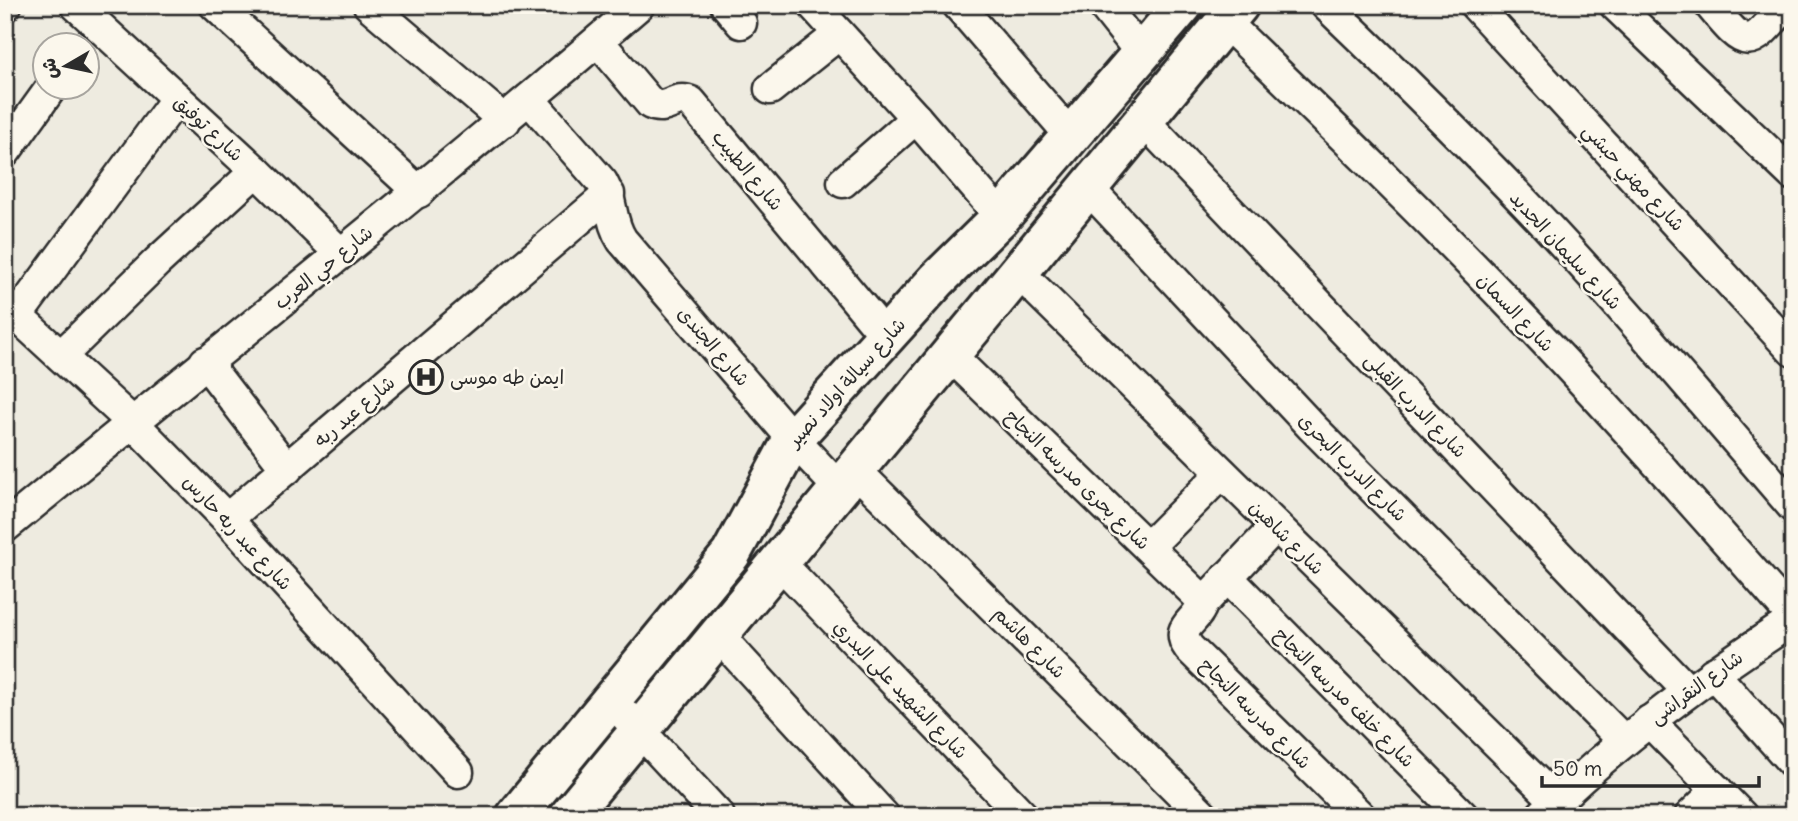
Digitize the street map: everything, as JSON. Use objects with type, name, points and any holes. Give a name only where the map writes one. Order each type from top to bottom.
[{"type":"main road","name":"شارع سيالة اولاد نصير","points":[[516,816],[731,554],[793,439],[937,281],[1001,217],[1183,5]]},
{"type":"main road","points":[[569,816],[1232,14]]},
{"type":"main road","points":[[937,281],[979,323]]},
{"type":"street","points":[[215,5],[419,192]]},
{"type":"street","points":[[369,5],[505,121]]},
{"type":"street","name":"شارع حي العرب","points":[[5,527],[205,362],[419,192],[639,5]]},
{"type":"street","points":[[813,5],[1001,217]]},
{"type":"street","points":[[958,5],[1072,136]]},
{"type":"street","points":[[1103,5],[1141,53]]},
{"type":"street","name":"شارع سليمان الجديد","points":[[1326,5],[1411,87],[1544,223],[1793,507]]},
{"type":"street","name":"شارع مهني حبشي","points":[[1475,5],[1793,351]]},
{"type":"street","points":[[1615,5],[1789,163]]},
{"type":"street","points":[[1710,5],[1734,34],[1749,40],[1762,32],[1786,5]]},
{"type":"street","name":"شارع السمان","points":[[1232,14],[1393,186],[1519,314],[1683,492],[1791,622]]},
{"type":"street","name":"شارع توفيق","points":[[85,25],[177,98],[340,253]]},
{"type":"street","points":[[770,89],[839,34]]},
{"type":"street","name":"شارع الطبيب","points":[[598,41],[651,104],[667,107],[677,99],[691,102],[886,336]]},
{"type":"street","points":[[11,311],[177,98]]},
{"type":"street","points":[[530,99],[602,182],[609,194]]},
{"type":"street","points":[[5,152],[41,102]]},
{"type":"street","points":[[844,182],[916,118]]},
{"type":"street","name":"شارع الدرب القبلى","points":[[1143,120],[1688,691]]},
{"type":"street","points":[[61,356],[157,262],[256,171]]},
{"type":"street","name":"شارع الدرب البحرى","points":[[1087,188],[1312,426],[1624,741]]},
{"type":"street","name":"شارع الجندى","points":[[609,194],[613,222],[622,240],[793,439],[847,479]]},
{"type":"street","name":"شارع عبد ربه","points":[[227,519],[609,194]]},
{"type":"street","name":"شارع شاهين","points":[[1019,273],[1276,526],[1548,808]]},
{"type":"street","name":"شارع عبد ربه حارس","points":[[11,311],[132,422],[227,519],[458,772]]},
{"type":"street","name":"شارع بحرى مدرسه النجاح","points":[[951,356],[1200,598],[1202,604]]},
{"type":"street","points":[[205,362],[287,469]]},
{"type":"street","points":[[1148,547],[1223,473]]},
{"type":"street","name":"شارع هاشم","points":[[847,479],[1204,816]]},
{"type":"street","name":"شارع مدرسه النجاح","points":[[1276,526],[1202,604],[1200,612],[1184,631],[1185,643],[1360,816]]},
{"type":"street","name":"شارع الشهيد على البدري","points":[[779,562],[1023,816]]},
{"type":"street","name":"شارع خلف مدرسه النجاح","points":[[1227,577],[1463,816]]},
{"type":"street","name":"شارع النقراشى","points":[[1548,808],[1624,741],[1688,691],[1791,622]]},
{"type":"street","points":[[718,635],[884,816]]},
{"type":"street","points":[[1713,673],[1793,763]]},
{"type":"street","points":[[611,700],[719,816]]},
{"type":"street","points":[[1650,721],[1742,816]]},
{"type":"street","points":[[1690,816],[1717,790]]},
{"type":"place","name":"ايمن طه موسى","points":[[426,377]]}]
